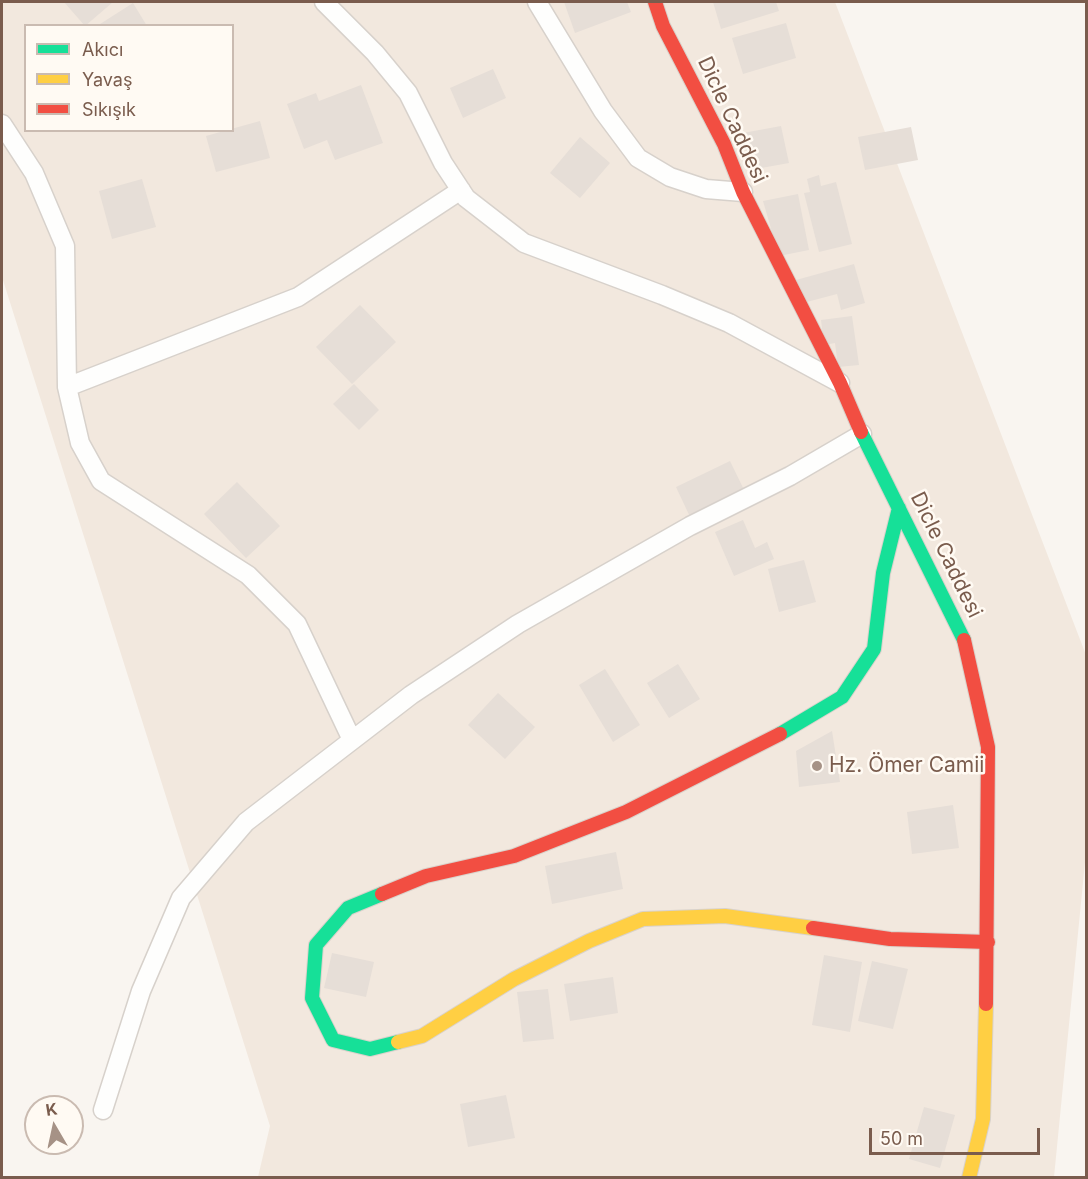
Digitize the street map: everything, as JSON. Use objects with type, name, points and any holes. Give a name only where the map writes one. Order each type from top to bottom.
[{"type":"street","points":[[324,2],[375,53],[408,93],[443,163],[466,198],[524,243],[662,294],[729,323],[840,383]]},
{"type":"street","points":[[537,2],[603,111],[638,158],[670,177],[706,189],[743,192]]},
{"type":"street","name":"Dicle Caddesi","points":[[656,2],[663,26],[724,144],[743,192],[840,383],[862,434],[963,638],[988,747],[988,942],[983,1119],[969,1178]]},
{"type":"street","points":[[2,124],[34,174],[65,246],[67,387],[80,443],[101,481],[248,575],[297,624],[352,740]]},
{"type":"street","points":[[67,387],[298,297],[461,190]]},
{"type":"street","points":[[103,1110],[141,991],[181,898],[246,822],[411,695],[518,624],[690,526],[790,476],[862,434]]},
{"type":"street","points":[[899,508],[883,573],[874,649],[842,697],[771,740],[626,812],[514,856],[426,876],[348,908],[316,945],[312,998],[333,1040],[370,1049],[422,1036],[514,979],[589,941],[643,920],[725,916],[890,939],[988,942]]},
{"type":"shaded area","points":[[2,2],[835,2],[1086,655],[1086,852],[1054,1177],[258,1177],[270,1126],[2,277]]},
{"type":"building","points":[[64,2],[113,2],[87,24],[83,24]]},
{"type":"building","points":[[564,2],[627,2],[631,12],[575,33]]},
{"type":"building","points":[[713,2],[776,2],[779,11],[721,29]]},
{"type":"building","points":[[133,3],[146,24],[100,24]]},
{"type":"building","points":[[786,23],[796,58],[743,74],[732,38]]},
{"type":"building","points":[[493,69],[506,98],[463,118],[450,88]]},
{"type":"building","points":[[361,85],[383,143],[335,160],[327,140],[304,149],[287,104],[316,93],[319,101]]},
{"type":"building","points":[[260,121],[270,158],[216,172],[206,136],[220,132],[234,132],[234,128]]},
{"type":"building","points":[[781,126],[789,163],[750,170],[743,133]]},
{"type":"building","points":[[911,127],[918,160],[865,170],[858,137]]},
{"type":"building","points":[[580,137],[610,163],[580,198],[550,173]]},
{"type":"building","points":[[819,175],[821,186],[836,182],[852,244],[819,252],[804,193],[810,192],[807,179]]},
{"type":"building","points":[[142,179],[156,227],[112,239],[99,191]]},
{"type":"building","points":[[798,194],[809,250],[779,256],[763,201]]},
{"type":"building","points":[[854,264],[865,303],[841,310],[837,294],[803,303],[796,280]]},
{"type":"building","points":[[360,305],[396,342],[352,384],[316,347]]},
{"type":"building","points":[[852,316],[859,365],[838,367],[835,343],[824,345],[821,320]]},
{"type":"building","points":[[354,384],[379,410],[359,430],[333,404]]},
{"type":"building","points":[[730,461],[747,496],[692,521],[676,487]]},
{"type":"building","points":[[237,482],[280,526],[246,558],[204,514]]},
{"type":"building","points":[[743,520],[755,548],[767,542],[774,559],[734,576],[715,532]]},
{"type":"building","points":[[804,560],[816,602],[779,612],[768,569]]},
{"type":"building","points":[[678,664],[700,699],[669,718],[647,683]]},
{"type":"building","points":[[605,669],[640,725],[613,742],[579,685]]},
{"type":"building","points":[[498,693],[535,727],[505,759],[468,725]]},
{"type":"building","name":"Hz. Ömer Camii","points":[[832,731],[840,782],[799,787],[796,751]]},
{"type":"building","points":[[953,805],[959,848],[912,854],[907,812]]},
{"type":"building","points":[[616,852],[623,889],[552,904],[545,866]]},
{"type":"building","points":[[332,953],[374,962],[366,997],[324,988]]},
{"type":"building","points":[[824,955],[862,962],[850,1032],[812,1025]]},
{"type":"building","points":[[872,961],[908,969],[893,1029],[858,1021]]},
{"type":"building","points":[[613,977],[618,1013],[570,1021],[564,984]]},
{"type":"building","points":[[548,989],[554,1039],[523,1042],[517,992]]},
{"type":"building","points":[[506,1095],[515,1138],[468,1147],[460,1104]]},
{"type":"building","points":[[924,1107],[955,1115],[940,1168],[909,1159]]},
{"type":"traffic: fast","points":[[861,432],[964,640]]},
{"type":"traffic: fast","points":[[780,734],[842,697],[874,649],[883,573],[899,508]]},
{"type":"traffic: fast","points":[[382,894],[348,908],[316,945],[312,998],[333,1040],[370,1049],[398,1042]]},
{"type":"traffic: slow","points":[[398,1042],[422,1036],[514,979],[589,941],[643,919],[725,916],[813,928]]},
{"type":"traffic: slow","points":[[969,1178],[983,1119],[986,1004]]},
{"type":"traffic: jam","points":[[655,2],[663,26],[724,144],[743,192],[840,383],[861,432]]},
{"type":"traffic: jam","points":[[964,640],[988,747],[986,1004]]},
{"type":"traffic: jam","points":[[382,894],[426,876],[514,856],[626,812],[780,734]]},
{"type":"traffic: jam","points":[[813,928],[890,939],[988,942]]},
{"type":"place","name":"Hz. Ömer Camii","points":[[817,766]]}]
